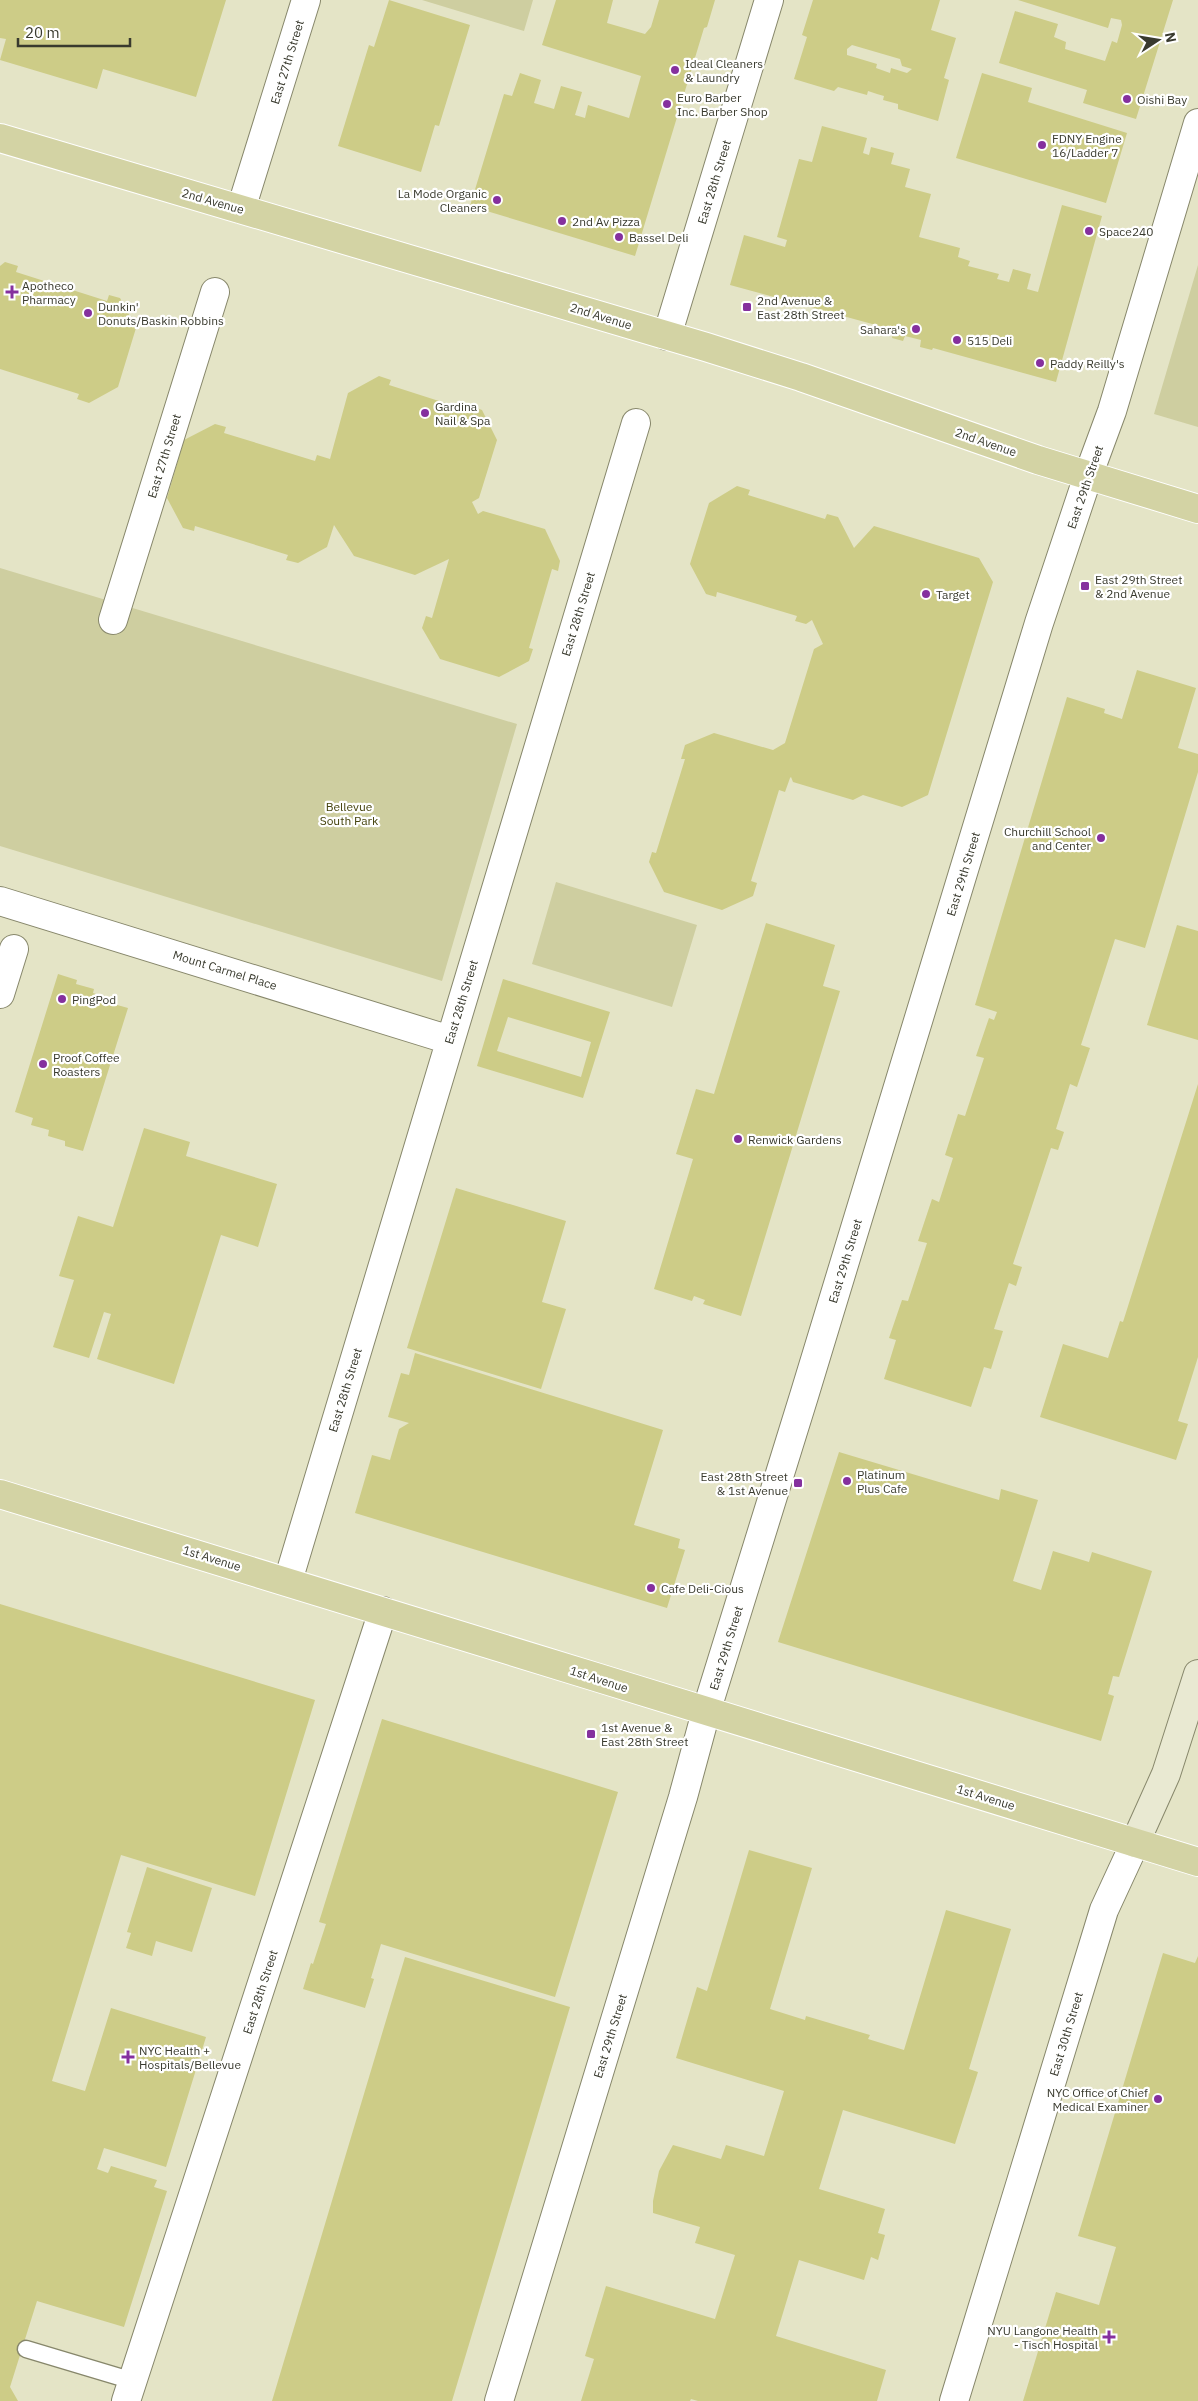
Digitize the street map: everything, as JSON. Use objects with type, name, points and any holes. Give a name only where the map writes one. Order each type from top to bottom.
[{"type":"main road","name":"2nd Avenue","points":[[0,138],[801,377],[1088,476],[1198,509]]},
{"type":"main road","name":"1st Avenue","points":[[0,1494],[1198,1862]]},
{"type":"main road","name":"East 30th Street","points":[[1135,1843],[1166,1774],[1198,1674]]},
{"type":"street","name":"East 27th Street","points":[[241,209],[306,0]]},
{"type":"street","name":"East 28th Street","points":[[667,336],[769,0]]},
{"type":"street","name":"East 29th Street","points":[[499,2401],[683,1797],[706,1712],[816,1358],[1039,623],[1088,476],[1112,411],[1198,123]]},
{"type":"street","name":"East 27th Street","points":[[113,620],[215,292]]},
{"type":"street","name":"East 28th Street","points":[[288,1581],[636,423]]},
{"type":"street","name":"Mount Carmel Place","points":[[0,901],[450,1040]]},
{"type":"street","points":[[0,994],[14,948]]},
{"type":"street","name":"East 28th Street","points":[[130,2391],[383,1611]]},
{"type":"street","name":"East 30th Street","points":[[954,2401],[1104,1910],[1135,1843]]},
{"type":"lane","points":[[26,2349],[130,2391]]},
{"type":"green space","points":[[422,0],[533,0],[524,31]]},
{"type":"green space","points":[[1198,265],[1198,427],[1154,414]]},
{"type":"green space","name":"Bellevue South Park","points":[[0,568],[517,724],[442,981],[0,846]]},
{"type":"green space","points":[[556,882],[697,925],[672,1007],[532,964]]},
{"type":"building","points":[[0,0],[226,0],[196,97],[103,69],[97,89],[0,60],[6,39],[0,38]]},
{"type":"building","points":[[389,0],[470,25],[439,126],[435,125],[421,172],[338,146],[369,45],[374,47]]},
{"type":"building","points":[[556,0],[613,0],[607,23],[645,34],[651,27],[659,0],[715,0],[707,27],[704,28],[635,256],[470,206],[504,94],[512,96],[520,73],[541,80],[534,103],[554,109],[561,86],[582,92],[575,115],[585,118],[588,105],[629,118],[641,76],[542,45]]},
{"type":"building","points":[[813,0],[940,0],[931,30],[956,38],[944,78],[949,80],[938,121],[898,109],[898,104],[883,100],[884,96],[868,91],[867,95],[838,87],[834,91],[794,79],[807,37],[802,35]],"holes":[[[852,45],[900,59],[902,66],[912,69],[907,73],[891,68],[890,73],[876,68],[877,64],[847,55],[847,49]]]},
{"type":"building","points":[[1018,0],[1173,0],[1136,119],[1083,103],[1087,90],[999,63],[1015,11],[1058,24],[1054,37],[1066,42],[1065,49],[1105,61],[1112,41],[1117,43],[1122,25],[1121,20],[1111,18],[1108,28]]},
{"type":"building","name":"FDNY Engine 16/Ladder 7","points":[[982,73],[1032,88],[1028,102],[1127,133],[1106,203],[956,158]]},
{"type":"building","points":[[822,126],[867,138],[863,153],[869,155],[871,147],[894,153],[891,164],[910,169],[905,187],[931,194],[919,237],[960,248],[958,257],[970,261],[968,266],[999,274],[997,279],[1009,282],[1013,269],[1031,274],[1027,289],[1038,292],[1062,205],[1102,216],[1056,382],[933,348],[932,350],[920,347],[921,340],[905,336],[903,341],[892,338],[894,330],[730,285],[744,235],[785,247],[787,240],[777,237],[799,159],[812,162]]},
{"type":"building","points":[[5,262],[18,266],[16,272],[107,301],[109,295],[120,298],[136,328],[118,387],[89,403],[77,399],[79,394],[0,369],[0,266]]},
{"type":"building","points":[[379,376],[391,380],[389,385],[467,410],[469,405],[482,410],[497,440],[479,498],[472,502],[478,514],[483,511],[545,529],[560,561],[558,571],[552,569],[529,648],[533,649],[529,661],[499,677],[440,659],[422,628],[426,616],[432,618],[449,559],[415,575],[354,556],[334,525],[327,547],[298,563],[286,560],[288,555],[195,526],[194,531],[183,528],[167,498],[184,440],[215,424],[226,427],[224,433],[315,461],[317,455],[330,459],[348,393]]},
{"type":"building","points":[[737,486],[750,490],[748,495],[825,519],[827,514],[838,517],[854,548],[874,526],[979,558],[993,582],[928,795],[902,807],[863,795],[853,800],[793,782],[791,777],[785,792],[779,790],[751,881],[757,883],[753,896],[722,910],[664,892],[649,862],[652,852],[656,853],[685,759],[681,759],[685,745],[714,733],[773,750],[785,743],[814,649],[823,644],[812,620],[806,624],[795,621],[797,616],[717,592],[716,597],[706,594],[690,564],[709,503]]},
{"type":"building","points":[[1137,670],[1196,688],[1178,748],[1198,754],[1198,772],[1145,948],[1115,939],[1081,1045],[1090,1048],[1077,1087],[1070,1084],[1056,1129],[1064,1132],[1058,1150],[1051,1148],[1013,1264],[1022,1267],[1016,1286],[1009,1283],[994,1329],[1003,1331],[991,1369],[984,1367],[971,1407],[884,1379],[896,1340],[889,1338],[902,1300],[908,1301],[927,1243],[918,1241],[932,1199],[939,1202],[953,1158],[945,1155],[958,1114],[965,1116],[984,1058],[976,1056],[989,1018],[994,1020],[997,1012],[975,1005],[1067,697],[1105,709],[1104,713],[1122,719]]},
{"type":"building","name":"Renwick Gardens","points":[[766,923],[835,945],[823,986],[840,991],[741,1316],[703,1304],[705,1300],[694,1296],[692,1301],[654,1289],[693,1159],[676,1154],[696,1089],[714,1094]]},
{"type":"building","points":[[1177,925],[1198,931],[1198,1040],[1147,1025]]},
{"type":"building","points":[[58,974],[77,980],[76,984],[94,989],[93,993],[111,999],[110,1003],[128,1008],[83,1151],[65,1146],[65,1141],[48,1136],[49,1130],[31,1125],[33,1118],[15,1112]]},
{"type":"building","points":[[503,979],[610,1012],[583,1098],[477,1066]],"holes":[[[508,1017],[591,1042],[581,1077],[497,1051]]]},
{"type":"building","points":[[1198,1084],[1198,1357],[1178,1421],[1188,1424],[1176,1460],[1040,1417],[1063,1344],[1108,1358],[1120,1321],[1123,1322]]},
{"type":"building","points":[[144,1128],[190,1142],[186,1156],[277,1184],[258,1247],[221,1235],[174,1384],[97,1359],[111,1314],[104,1312],[89,1358],[53,1347],[74,1280],[59,1276],[78,1216],[113,1227]]},
{"type":"building","points":[[456,1188],[566,1221],[542,1302],[566,1309],[541,1389],[407,1348]]},
{"type":"building","points":[[415,1353],[663,1430],[634,1525],[680,1539],[678,1548],[685,1550],[667,1608],[355,1513],[372,1455],[390,1460],[399,1429],[409,1423],[388,1417],[401,1373],[409,1375]]},
{"type":"building","points":[[839,1452],[999,1500],[1001,1489],[1038,1500],[1013,1581],[1041,1590],[1053,1551],[1089,1562],[1092,1552],[1152,1571],[1119,1677],[1113,1676],[1108,1694],[1114,1696],[1101,1741],[778,1642]]},
{"type":"building","name":"NYC Health + Hospitals/Bellevue","points":[[0,1604],[315,1700],[255,1896],[121,1855],[52,2081],[85,2091],[111,2008],[206,2037],[166,2167],[104,2148],[97,2169],[108,2173],[111,2166],[157,2180],[154,2187],[167,2191],[124,2327],[37,2301],[10,2387],[18,2401],[0,2401]]},
{"type":"building","points":[[382,1719],[618,1792],[555,1997],[381,1944],[371,1978],[374,1979],[365,2008],[303,1989],[326,1924],[319,1922]]},
{"type":"building","points":[[749,1850],[812,1868],[770,2009],[805,2020],[806,2016],[870,2035],[868,2039],[904,2050],[946,1910],[1011,1929],[969,2069],[978,2072],[955,2144],[843,2110],[819,2189],[885,2209],[878,2233],[885,2235],[878,2260],[871,2257],[864,2280],[799,2260],[776,2336],[886,2370],[877,2401],[698,2401],[691,2399],[690,2401],[581,2401],[594,2359],[585,2356],[606,2286],[715,2319],[735,2255],[695,2243],[700,2227],[653,2213],[653,2201],[659,2171],[673,2145],[721,2159],[726,2145],[764,2156],[784,2091],[676,2058],[697,1987],[707,1991]]},
{"type":"building","points":[[147,1867],[212,1888],[192,1952],[156,1941],[152,1956],[126,1948],[131,1933],[127,1932]]},
{"type":"building","points":[[1163,1953],[1195,1963],[1198,1956],[1198,2401],[1023,2401],[1056,2292],[1099,2305],[1116,2247],[1078,2236]]},
{"type":"building","points":[[405,1957],[570,2007],[452,2401],[272,2401]]},
{"type":"place","name":"Ideal Cleaners & Laundry","points":[[675,70]]},
{"type":"place","name":"Oishi Bay","points":[[1127,99]]},
{"type":"place","name":"Euro Barber Inc. Barber Shop","points":[[667,104]]},
{"type":"place","name":"FDNY Engine 16/Ladder 7","points":[[1042,145]]},
{"type":"place","name":"La Mode Organic Cleaners","points":[[497,200]]},
{"type":"place","name":"2nd Av Pizza","points":[[562,221]]},
{"type":"place","name":"Space240","points":[[1089,231]]},
{"type":"place","name":"Bassel Deli","points":[[619,237]]},
{"type":"place","name":"Apotheco Pharmacy","points":[[12,292]]},
{"type":"place","name":"2nd Avenue & East 28th Street","points":[[747,307]]},
{"type":"place","name":"Dunkin' Donuts/Baskin Robbins","points":[[88,313]]},
{"type":"place","name":"Sahara's","points":[[916,329]]},
{"type":"place","name":"515 Deli","points":[[957,340]]},
{"type":"place","name":"Paddy Reilly's","points":[[1040,363]]},
{"type":"place","name":"Gardina Nail & Spa","points":[[425,413]]},
{"type":"place","name":"East 29th Street & 2nd Avenue","points":[[1085,586]]},
{"type":"place","name":"Target","points":[[926,594]]},
{"type":"place","name":"Churchill School and Center","points":[[1101,838]]},
{"type":"place","name":"PingPod","points":[[62,999]]},
{"type":"place","name":"Proof Coffee Roasters","points":[[43,1064]]},
{"type":"place","name":"Renwick Gardens","points":[[738,1139]]},
{"type":"place","name":"Platinum Plus Cafe","points":[[847,1481]]},
{"type":"place","name":"East 28th Street & 1st Avenue","points":[[798,1483]]},
{"type":"place","name":"Cafe Deli-Cious","points":[[651,1588]]},
{"type":"place","name":"1st Avenue & East 28th Street","points":[[591,1734]]},
{"type":"place","name":"NYC Health + Hospitals/Bellevue","points":[[128,2057]]},
{"type":"place","name":"NYC Office of Chief Medical Examiner","points":[[1158,2099]]},
{"type":"place","name":"NYU Langone Health - Tisch Hospital","points":[[1109,2337]]}]
